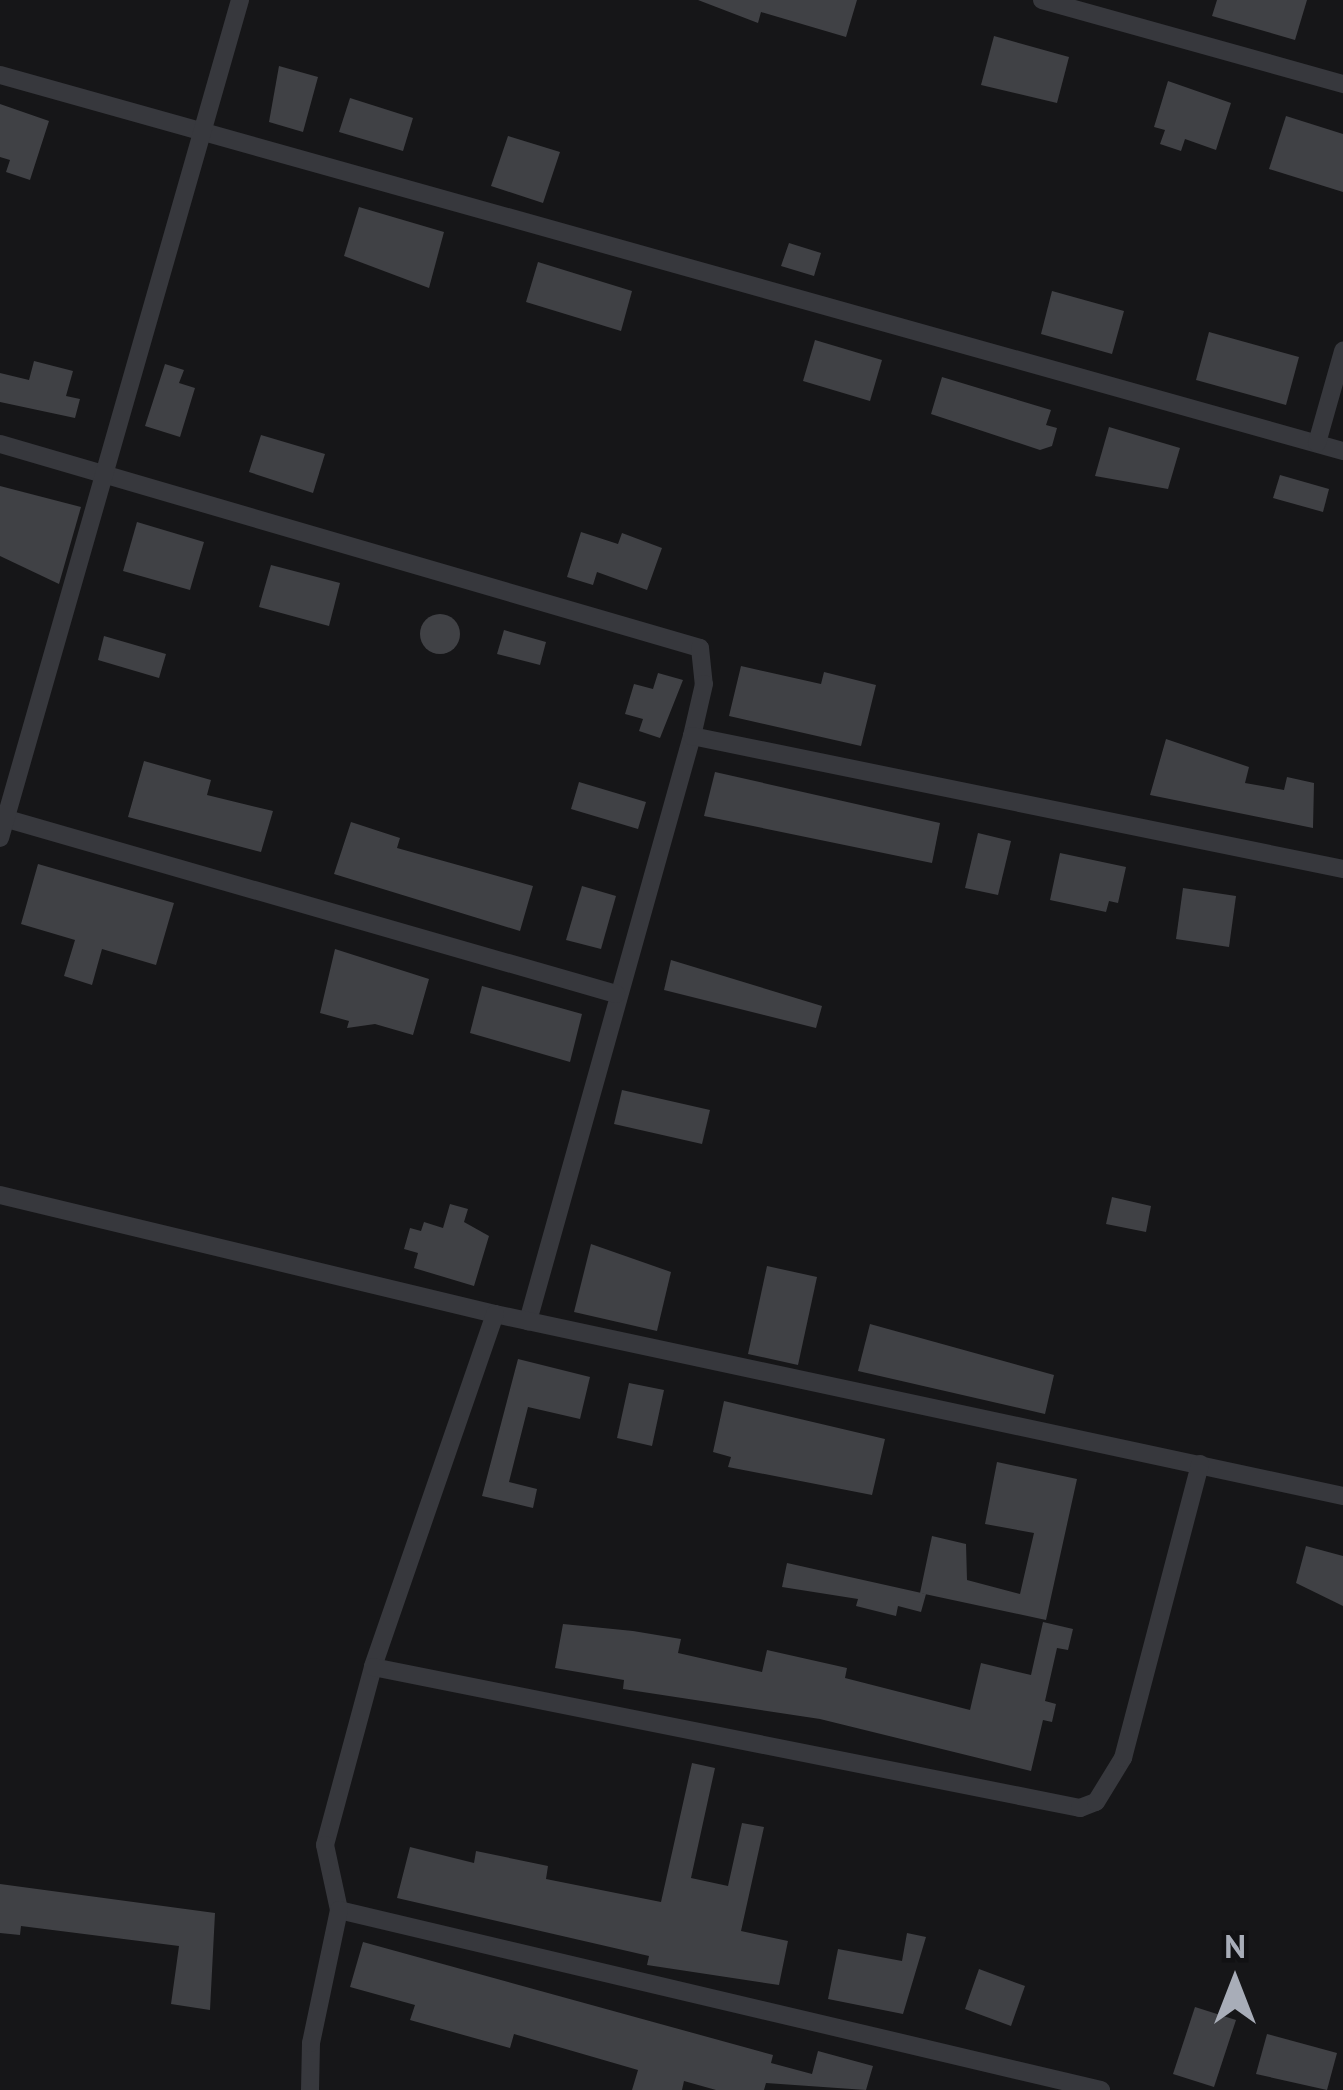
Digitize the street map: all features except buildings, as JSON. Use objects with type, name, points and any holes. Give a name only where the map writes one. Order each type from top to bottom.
[{"type":"street","points":[[240,0],[2,825],[616,994]]},
{"type":"street","points":[[1042,0],[1343,84]]},
{"type":"street","points":[[0,75],[1343,451]]},
{"type":"street","points":[[1316,443],[1343,351]]},
{"type":"street","points":[[0,444],[665,632],[700,648],[704,684],[692,736],[528,1321]]},
{"type":"street","points":[[692,736],[1343,869]]},
{"type":"street","points":[[0,1195],[495,1314],[1343,1496]]},
{"type":"street","points":[[310,2090],[311,2043],[339,1910],[325,1845],[374,1666],[495,1314]]},
{"type":"street","points":[[374,1666],[1080,1808],[1096,1802],[1124,1758],[1201,1464]]},
{"type":"street","points":[[339,1910],[1101,2090]]}]
